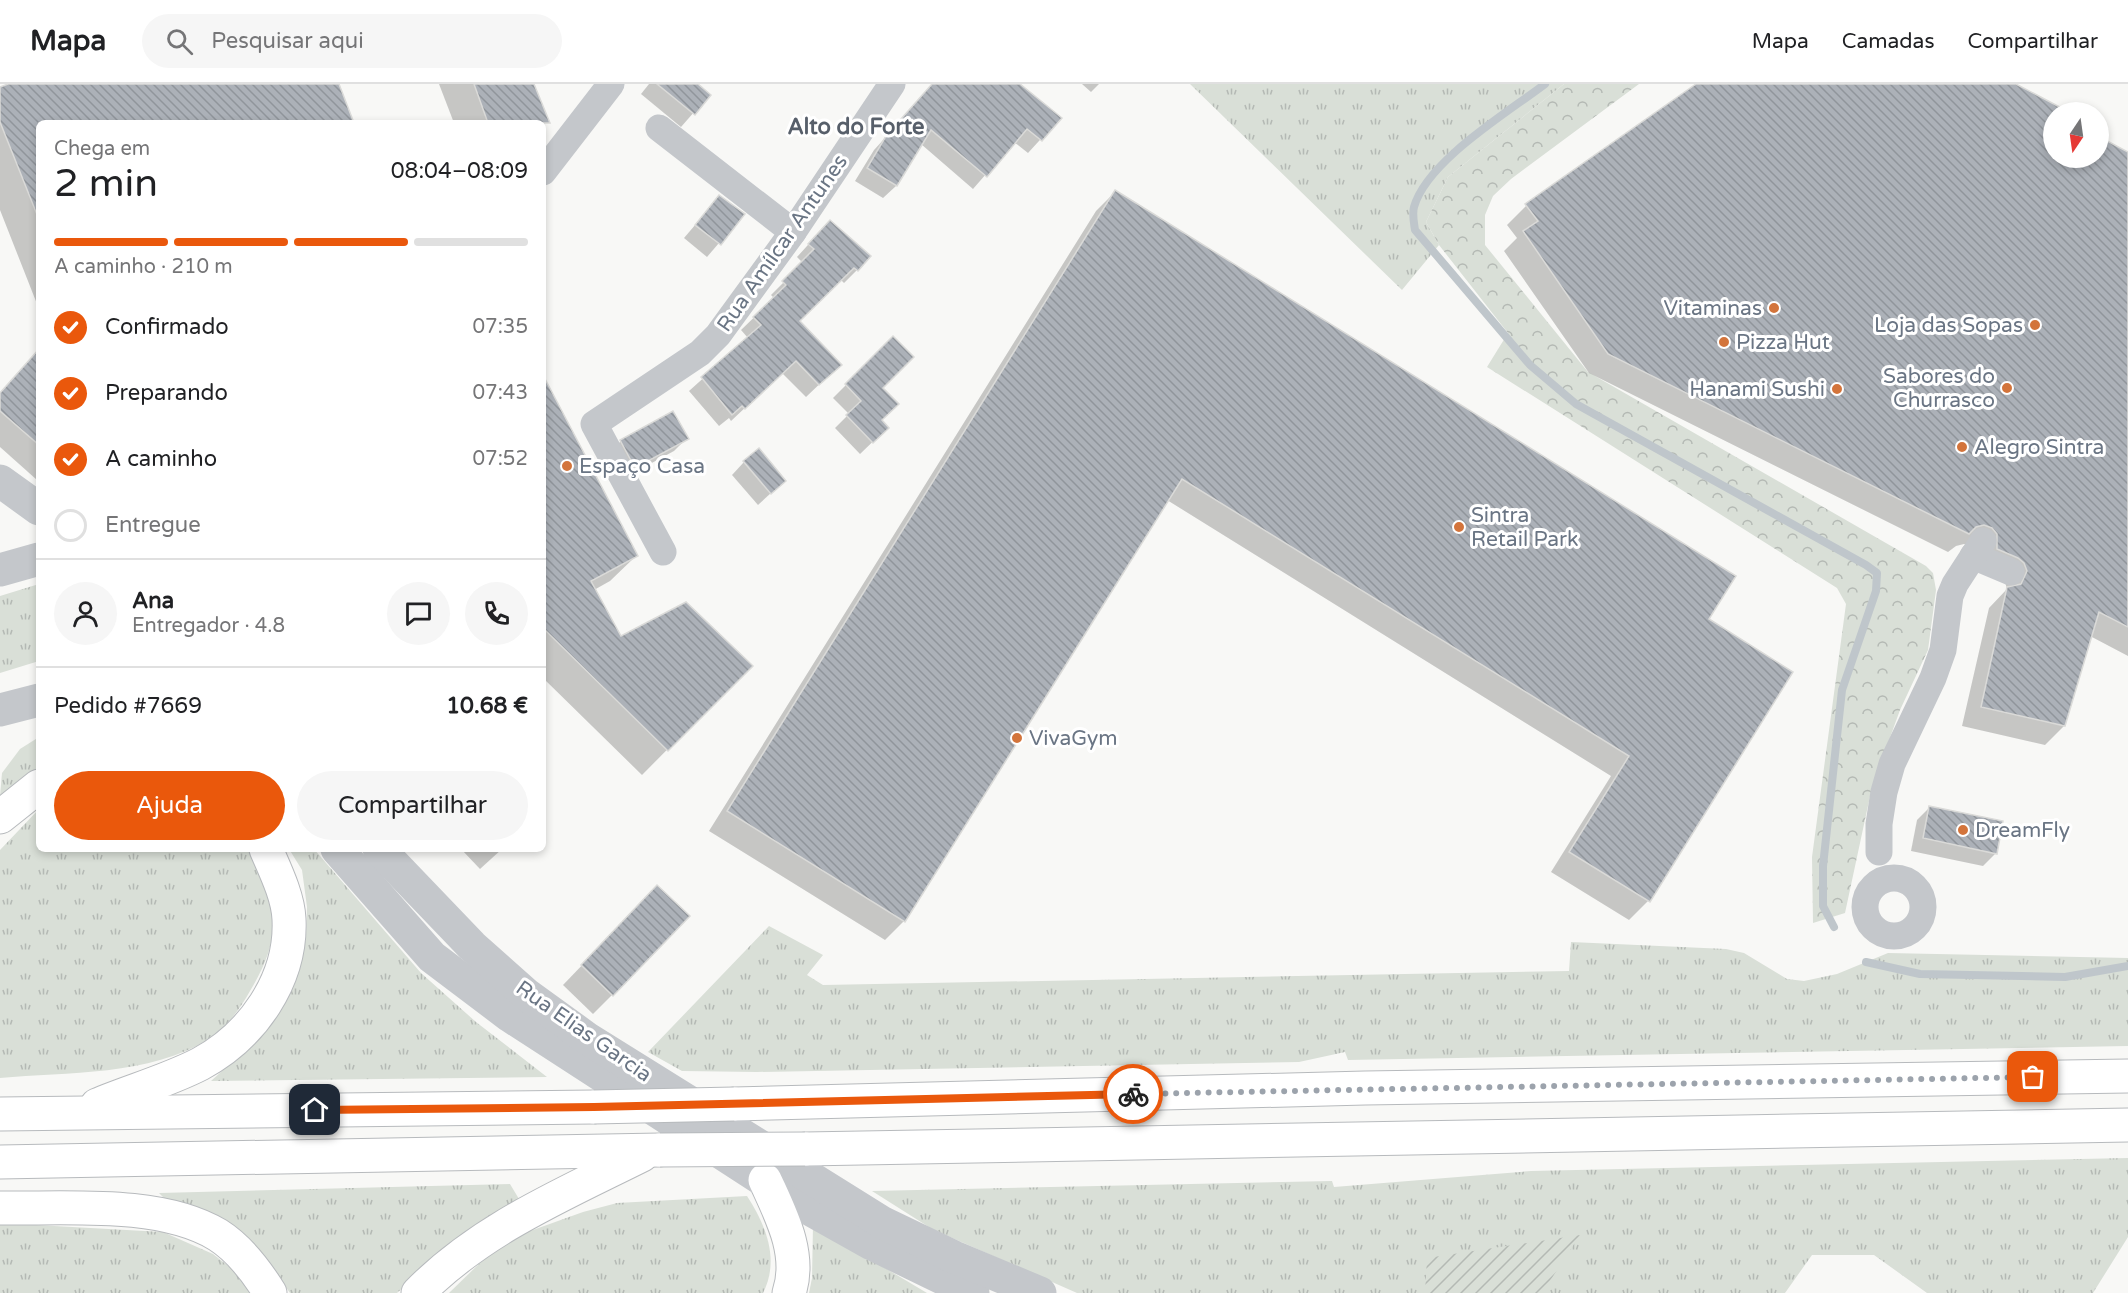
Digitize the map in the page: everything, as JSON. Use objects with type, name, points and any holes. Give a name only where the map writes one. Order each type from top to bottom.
[{"type":"highway","points":[[0,817],[36,788]]},
{"type":"highway","points":[[81,1112],[198,1065],[240,1036],[252,1023],[281,972],[288,941],[289,917],[267,852]]},
{"type":"highway","points":[[0,1114],[594,1107],[1365,1088],[2128,1076]]},
{"type":"highway","points":[[0,1162],[2128,1125]]},
{"type":"highway","points":[[418,1293],[461,1253],[494,1231],[656,1150]]},
{"type":"highway","points":[[765,1180],[786,1226],[793,1260],[789,1293]]},
{"type":"highway","points":[[0,1208],[161,1215],[194,1224],[218,1236],[241,1254],[270,1293]]},
{"type":"street","points":[[546,168],[611,84]]},
{"type":"street","name":"Rua Amílcar Antunes","points":[[663,552],[594,424],[700,353],[736,313],[892,84]]},
{"type":"street","points":[[659,128],[793,232]]},
{"type":"street","points":[[0,481],[36,507]]},
{"type":"street","points":[[1880,852],[1879,824],[1884,792],[1892,764],[1933,678],[1943,650],[1950,596],[1978,548],[2011,572]]},
{"type":"street","points":[[0,570],[36,560]]},
{"type":"street","points":[[0,710],[36,701]]},
{"type":"street","name":"Rua Elias Garcia","points":[[340,852],[432,957],[510,1016],[797,1202],[872,1244],[973,1293]]},
{"type":"street","name":"Rua Elias Garcia","points":[[382,852],[472,946],[526,994],[588,1039],[883,1223],[1040,1293]]},
{"type":"street","points":[[432,957],[472,946]]},
{"type":"green space","points":[[1190,84],[1564,84],[1448,177],[1426,222],[1439,245],[1402,290]]},
{"type":"green space","points":[[1564,84],[1639,84],[1511,179],[1493,196],[1485,215],[1485,245],[1588,372],[1926,566],[1933,573],[1936,590],[1928,650],[1900,710],[1872,787],[1845,913],[1813,923],[1812,857],[1846,604],[1837,588],[1487,367],[1508,333],[1439,245],[1426,222],[1448,177]]},
{"type":"green space","points":[[36,585],[36,662],[0,673],[0,596]]},
{"type":"green space","points":[[36,739],[36,769],[0,796],[2,773],[20,749]]},
{"type":"green space","points":[[36,812],[36,852],[251,852],[270,899],[273,914],[271,945],[268,954],[246,998],[227,1023],[209,1039],[186,1051],[161,1060],[108,1070],[0,1078],[0,850]]},
{"type":"green space","points":[[291,852],[317,852],[421,973],[476,1022],[547,1077],[211,1081],[254,1042],[296,971],[306,939],[307,907],[302,870]]},
{"type":"green space","points":[[769,926],[823,955],[807,975],[823,985],[1569,971],[1571,942],[1726,949],[1744,953],[1787,979],[1804,981],[1837,974],[1888,953],[2128,958],[2128,1046],[1348,1060],[1345,1052],[1299,1062],[757,1072],[682,1071],[648,1052]]},
{"type":"green space","points":[[2128,1158],[2128,1237],[2093,1293],[1927,1293],[1874,1255],[1812,1255],[1785,1293],[1077,1293],[932,1229],[872,1191],[1332,1181],[1334,1187],[1531,1171]]},
{"type":"green space","points":[[510,1184],[519,1199],[515,1206],[450,1245],[397,1293],[290,1293],[257,1247],[240,1232],[166,1200],[159,1193]]},
{"type":"green space","points":[[747,1196],[765,1231],[770,1255],[768,1281],[763,1293],[449,1293],[485,1258],[519,1235],[583,1212],[617,1203]]},
{"type":"green space","points":[[0,1223],[163,1232],[213,1254],[237,1273],[252,1293],[0,1293]]},
{"type":"green space","points":[[813,1225],[927,1293],[809,1293],[812,1278]]},
{"type":"green space","points":[[1580,1235],[1542,1293],[1425,1293],[1427,1258]]},
{"type":"building","points":[[8,84],[339,84],[353,120],[36,120],[36,212],[0,122],[0,87]]},
{"type":"building","points":[[474,84],[534,84],[550,123],[546,123],[546,120],[487,120]]},
{"type":"building","points":[[657,84],[698,84],[711,95],[695,115]]},
{"type":"building","points":[[932,84],[1020,84],[1062,118],[1042,141],[1027,129],[987,177],[931,130],[897,186],[867,168],[886,136]]},
{"type":"building","name":"Alegro Sintra","points":[[1696,84],[2016,84],[2050,102],[2043,102],[2043,168],[2109,168],[2109,142],[2128,152],[2128,627],[2099,612],[2065,726],[1981,707],[2007,587],[2021,584],[2027,571],[2024,563],[2018,558],[1997,549],[1997,534],[1992,528],[1984,525],[1976,527],[1969,534],[1608,354],[1523,231],[1538,221],[1525,204]]},
{"type":"building","name":"Sintra Retail Park","points":[[1115,190],[1736,576],[1709,619],[1793,672],[1650,902],[1569,852],[1629,756],[1182,479],[905,922],[727,811]]},
{"type":"building","points":[[719,195],[745,214],[721,245],[695,225]]},
{"type":"building","points":[[830,220],[871,256],[858,271],[854,268],[800,321],[842,365],[819,385],[796,361],[745,409],[742,406],[732,415],[701,377],[761,325],[753,317],[786,285],[782,281],[814,249],[808,244]]},
{"type":"building","points":[[893,336],[914,357],[883,388],[899,404],[882,420],[889,428],[873,443],[846,415],[861,401],[845,384]]},
{"type":"building","points":[[36,352],[36,442],[0,411],[0,393]]},
{"type":"building","points":[[546,381],[638,556],[591,581],[621,636],[686,602],[753,666],[668,751],[546,631]]},
{"type":"building","points":[[673,411],[689,439],[635,468],[620,440]]},
{"type":"building","points":[[759,448],[786,481],[771,494],[743,461]]},
{"type":"building","name":"DreamFly","points":[[1929,806],[2003,821],[1997,854],[1923,838]]},
{"type":"building","points":[[657,885],[690,916],[613,996],[581,965]]},
{"type":"waterway","points":[[1545,84],[1470,139],[1435,172],[1422,190],[1414,207],[1415,230],[1530,365],[1576,404],[1877,573],[1876,591],[1842,690],[1823,866],[1823,906],[1834,927]]},
{"type":"waterway","points":[[1866,962],[1920,974],[2065,977],[2128,966]]},
{"type":"way so far","points":[[1133,1094],[2033,1077]]},
{"type":"place","name":"Vitaminas","points":[[1774,308]]},
{"type":"place","name":"Loja das Sopas","points":[[2035,325]]},
{"type":"place","name":"Pizza Hut","points":[[1724,342]]},
{"type":"place","name":"Sabores do Churrasco","points":[[2007,388]]},
{"type":"place","name":"Hanami Sushi","points":[[1837,389]]},
{"type":"place","name":"Alegro Sintra","points":[[1962,447]]},
{"type":"place","name":"Espaço Casa","points":[[567,466]]},
{"type":"place","name":"Sintra Retail Park","points":[[1459,527]]},
{"type":"place","name":"VivaGym","points":[[1017,738]]},
{"type":"place","name":"DreamFly","points":[[1963,830]]},
{"type":"district","name":"Alto do Forte","points":[[856,126]]},
{"type":"route","points":[[315,1110],[594,1107],[1133,1094]]}]
